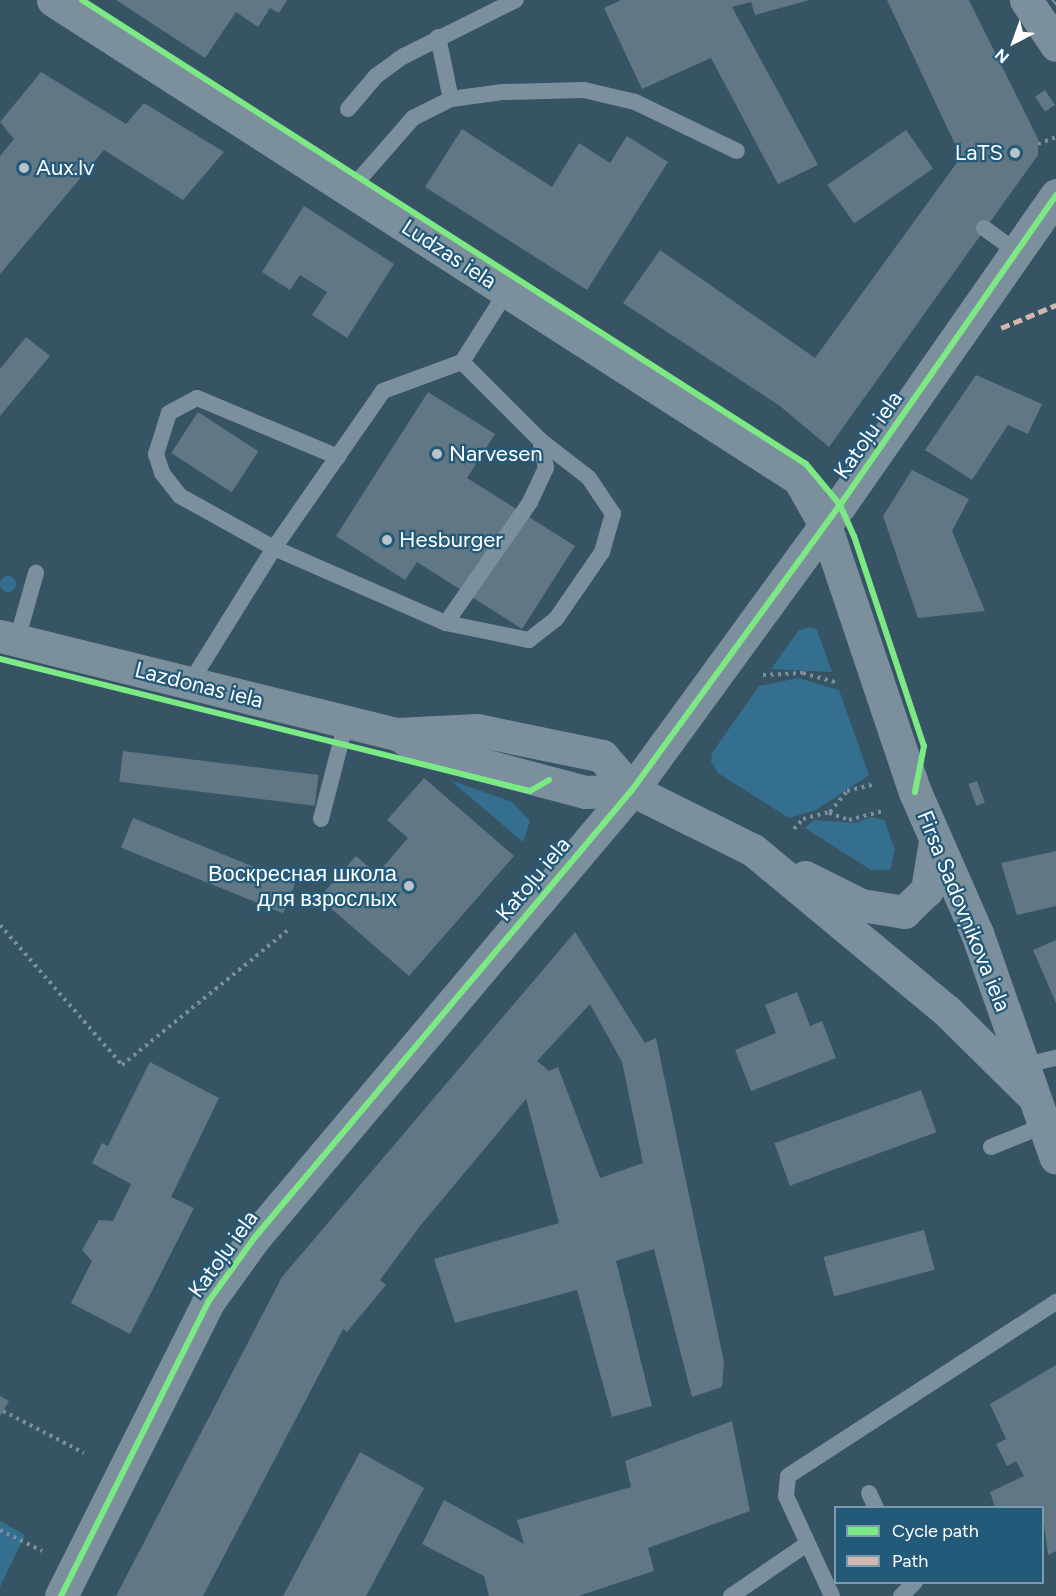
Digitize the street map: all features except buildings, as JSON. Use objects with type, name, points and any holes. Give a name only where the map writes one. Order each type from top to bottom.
[{"type":"street","name":"Ludzas iela","points":[[53,0],[507,291],[767,454],[799,478],[825,525]]},
{"type":"street","points":[[1026,0],[1056,45]]},
{"type":"street","name":"Katoļu iela","points":[[61,1596],[208,1302],[241,1256],[632,790],[825,525],[1056,195]]},
{"type":"street","name":"Firsa Sadovņikova iela","points":[[825,525],[935,842],[977,933],[1056,1158]]},
{"type":"street","name":"Lazdonas iela","points":[[9,638],[397,734],[419,748],[585,792],[632,790]]},
{"type":"street","name":"Firsa Sadovņikova iela","points":[[632,790],[753,850],[1028,1079]]},
{"type":"street","points":[[753,850],[861,905],[904,912],[927,890],[935,842]]},
{"type":"lane","points":[[348,109],[376,76],[438,37],[516,0]]},
{"type":"lane","points":[[438,37],[451,99]]},
{"type":"lane","points":[[350,190],[413,117],[451,99],[584,90],[635,102],[737,151]]},
{"type":"lane","points":[[984,228],[1017,252]]},
{"type":"lane","points":[[190,683],[274,548],[384,391],[462,362],[507,291]]},
{"type":"lane","points":[[338,457],[197,398],[170,413],[156,454],[162,473],[180,496],[274,548],[446,622],[529,640],[556,619],[602,552],[613,514],[589,478],[540,440],[462,362]]},
{"type":"lane","points":[[446,622],[530,502],[546,468],[540,440]]},
{"type":"lane","points":[[9,638],[36,573]]},
{"type":"lane","points":[[321,819],[346,722]]},
{"type":"lane","points":[[1028,1079],[1056,1058]]},
{"type":"lane","points":[[991,1147],[1043,1126]]},
{"type":"lane","points":[[832,1596],[786,1496],[788,1476],[1056,1302]]},
{"type":"lane","points":[[732,1596],[807,1544]]},
{"type":"lane","points":[[901,1596],[918,1588]]},
{"type":"path","points":[[1038,144],[1056,137]]},
{"type":"path","points":[[759,674],[803,673],[845,685]]},
{"type":"path","points":[[794,829],[803,819],[829,812],[847,791],[878,783]]},
{"type":"path","points":[[829,812],[849,820],[888,810]]},
{"type":"path","points":[[0,925],[122,1065],[287,931]]},
{"type":"path","points":[[3,1411],[84,1453]]},
{"type":"path","points":[[0,1530],[26,1543]]},
{"type":"shaded area","points":[[8,576],[16,584],[8,592],[0,584]]},
{"type":"shaded area","points":[[809,627],[817,630],[832,672],[771,669],[798,631]]},
{"type":"shaded area","points":[[798,678],[839,690],[869,775],[816,810],[789,818],[718,773],[711,762],[712,753],[759,686]]},
{"type":"shaded area","points":[[450,780],[512,802],[530,821],[523,842]]},
{"type":"shaded area","points":[[872,817],[884,820],[895,850],[890,870],[871,870],[805,828],[814,820],[855,823]]},
{"type":"shaded area","points":[[0,1521],[25,1535],[0,1587]]},
{"type":"tram line","points":[[1053,0],[1056,4]]},
{"type":"marked path","points":[[1001,328],[1056,305]]},
{"type":"cycle path","points":[[82,0],[806,464],[840,505],[854,536],[924,746],[915,792]]},
{"type":"cycle path","points":[[61,1596],[208,1302],[255,1237],[632,790],[840,505],[1056,195]]},
{"type":"cycle path","points":[[0,659],[530,791],[549,780]]},
{"type":"place","name":"LaTS","points":[[1015,153]]},
{"type":"place","name":"Aux.lv","points":[[24,168]]},
{"type":"place","name":"Narvesen","points":[[437,454]]},
{"type":"place","name":"Hesburger","points":[[387,540]]},
{"type":"place","name":"Воскресная школа для взрослых","points":[[409,886]]}]
